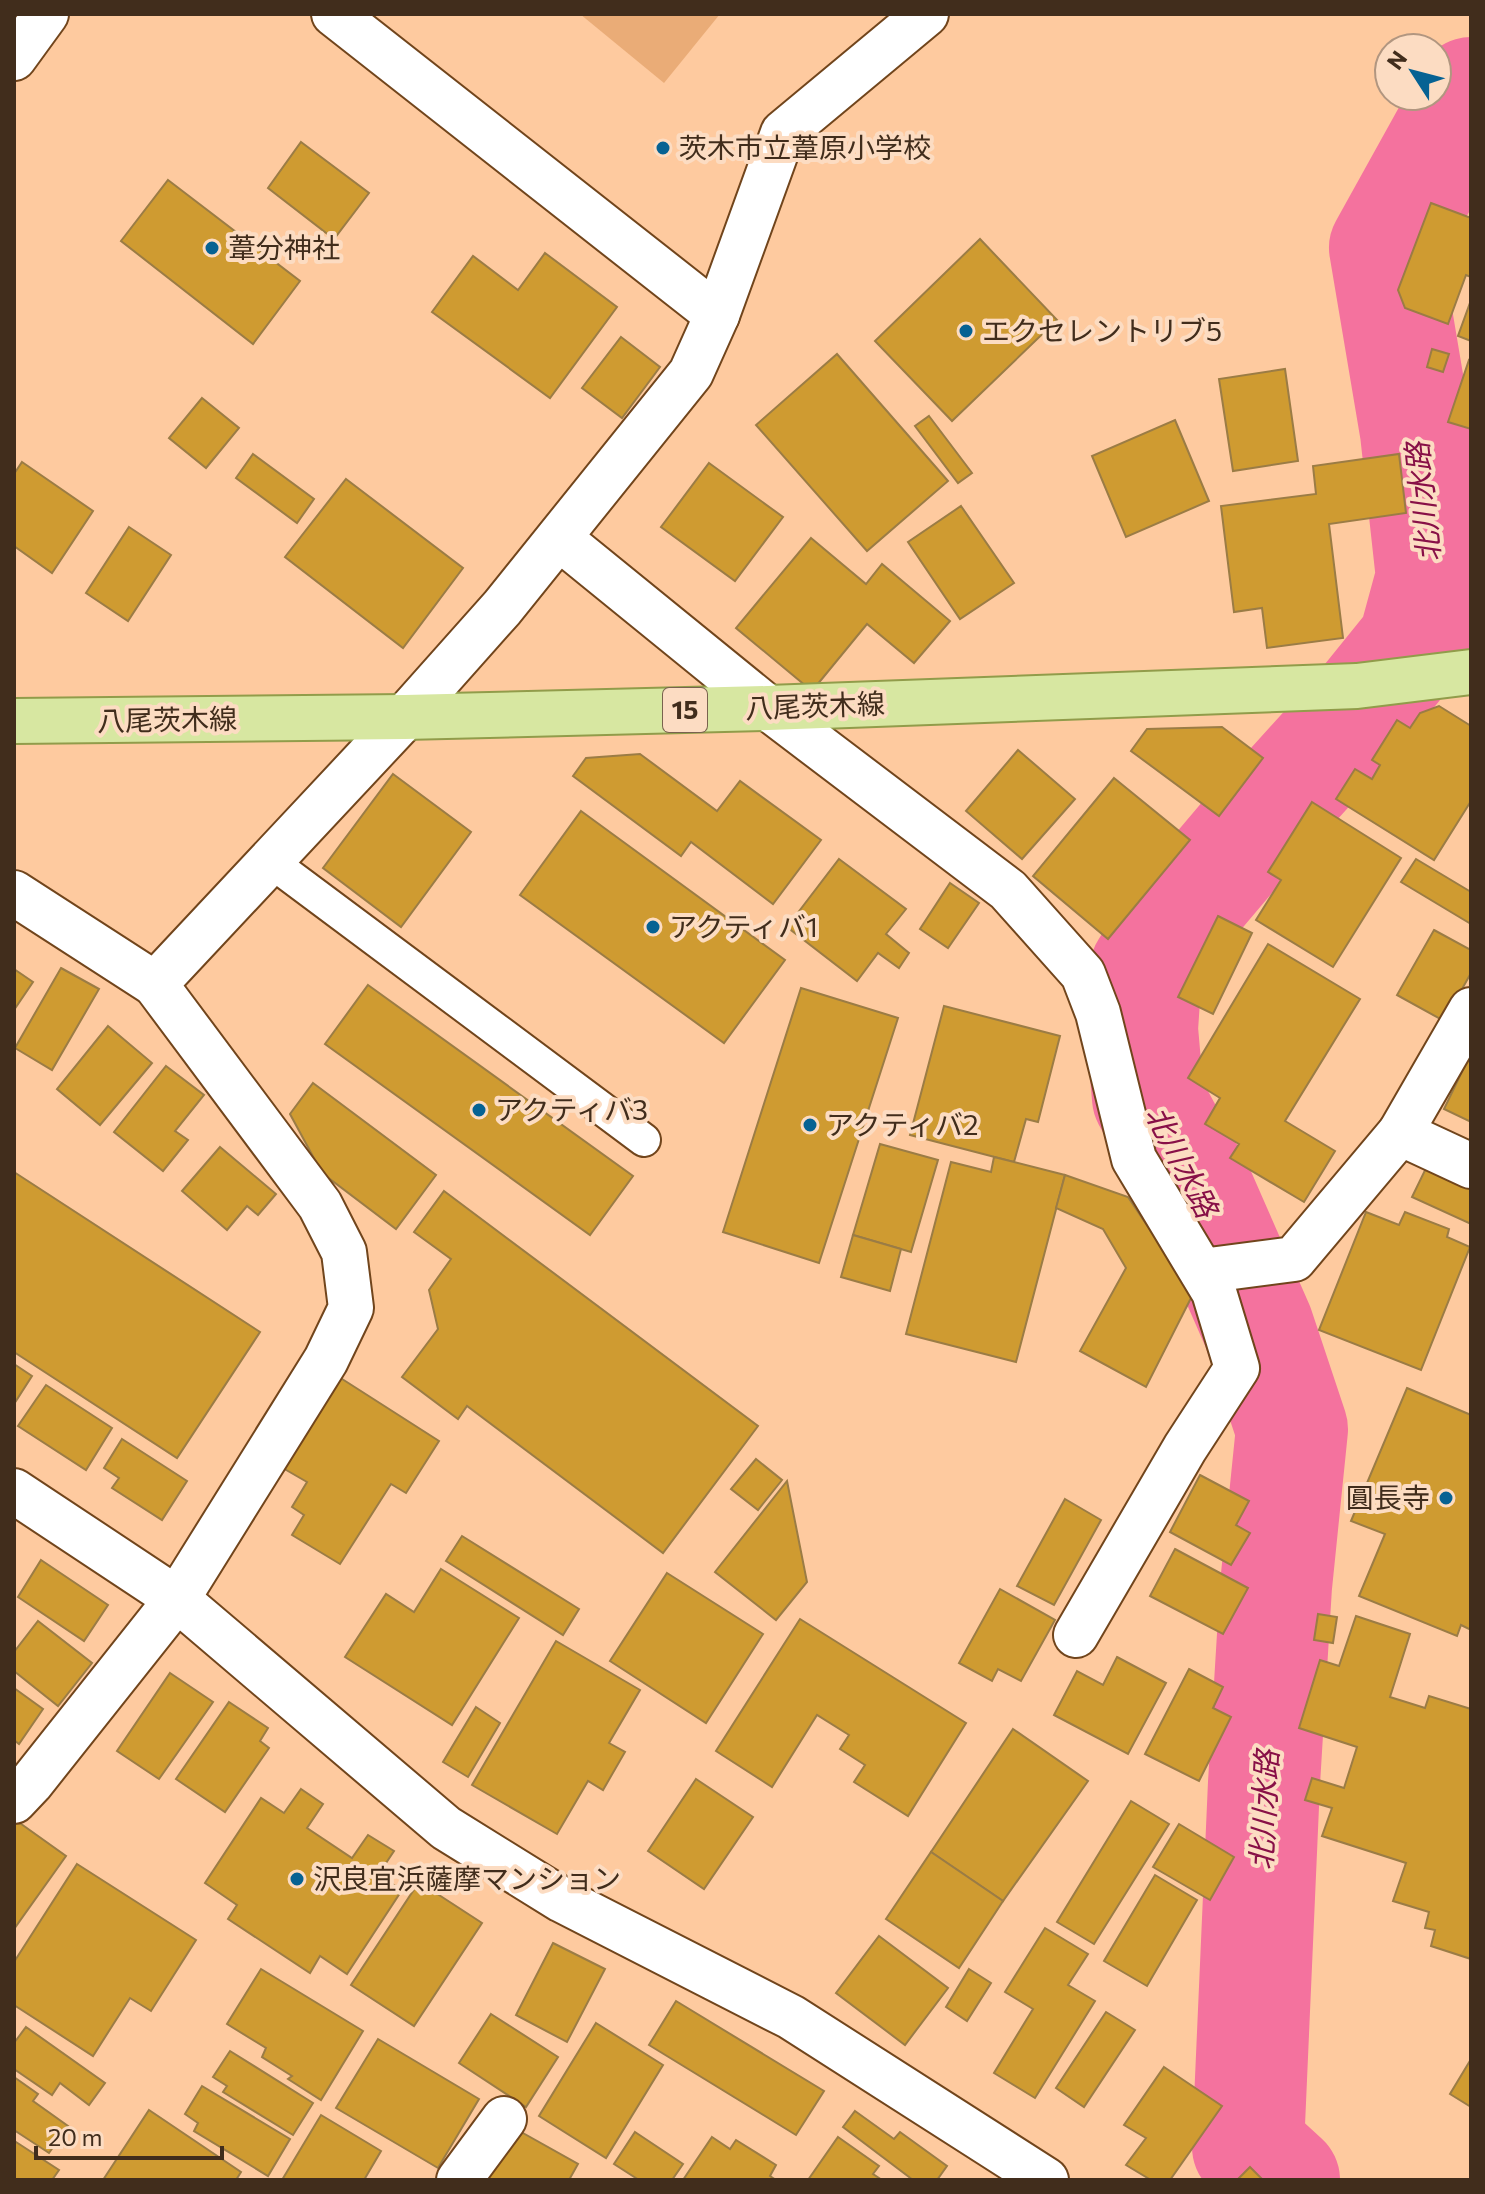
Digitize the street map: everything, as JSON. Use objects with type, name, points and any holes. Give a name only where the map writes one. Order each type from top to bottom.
[{"type":"main road","name":"八尾茨木線","points":[[14,721],[405,717],[768,708],[1357,686],[1452,674]]},
{"type":"street","points":[[14,58],[46,14]]},
{"type":"street","points":[[334,14],[717,315]]},
{"type":"street","points":[[155,984],[405,717],[502,608],[691,373],[717,315],[783,133],[926,14]]},
{"type":"street","points":[[559,538],[768,708],[1008,890],[1083,974],[1098,1013],[1134,1159],[1214,1292],[1237,1368],[1185,1448],[1076,1635]]},
{"type":"street","points":[[14,893],[155,984],[320,1205],[344,1252],[351,1308],[326,1360],[177,1599],[14,1801]]},
{"type":"street","points":[[1202,1271],[1294,1259],[1400,1133],[1471,1010]]},
{"type":"street","points":[[1400,1133],[1471,1166]]},
{"type":"street","points":[[14,1491],[177,1599],[446,1828],[562,1900],[791,2017],[1046,2180]]},
{"type":"street","points":[[459,2180],[504,2119]]},
{"type":"lane","points":[[270,861],[644,1140]]},
{"type":"shaded area","points":[[580,14],[720,14],[664,83]]},
{"type":"building","points":[[301,142],[369,193],[334,239],[268,188]]},
{"type":"building","points":[[168,180],[300,281],[253,344],[121,241]]},
{"type":"building","points":[[1431,203],[1471,218],[1471,277],[1466,275],[1448,324],[1405,308],[1398,290]]},
{"type":"building","name":"エクセレントリブ5","points":[[980,239],[1057,320],[952,421],[875,341]]},
{"type":"building","points":[[545,253],[617,307],[550,398],[432,312],[473,256],[518,290]]},
{"type":"building","points":[[1471,300],[1471,341],[1458,336]]},
{"type":"building","points":[[621,337],[660,367],[622,418],[582,388]]},
{"type":"building","points":[[1432,349],[1449,354],[1443,372],[1427,367]]},
{"type":"building","points":[[837,354],[948,481],[867,551],[756,425]]},
{"type":"building","points":[[1471,361],[1471,429],[1448,422]]},
{"type":"building","points":[[1285,369],[1298,461],[1233,471],[1219,379]]},
{"type":"building","points":[[202,398],[239,428],[206,468],[169,438]]},
{"type":"building","points":[[929,416],[972,473],[958,483],[915,426]]},
{"type":"building","points":[[1175,420],[1209,501],[1126,537],[1092,456]]},
{"type":"building","points":[[253,454],[314,499],[297,523],[236,478]]},
{"type":"building","points":[[1399,454],[1406,513],[1329,524],[1343,638],[1267,648],[1262,608],[1234,612],[1221,506],[1316,494],[1313,466]]},
{"type":"building","points":[[22,462],[93,511],[52,573],[14,546],[14,474]]},
{"type":"building","points":[[709,463],[783,517],[735,581],[661,527]]},
{"type":"building","points":[[346,479],[463,568],[403,648],[285,557]]},
{"type":"building","points":[[961,506],[1014,583],[960,619],[908,542]]},
{"type":"building","points":[[129,527],[171,555],[128,621],[86,593]]},
{"type":"building","points":[[811,538],[866,584],[882,564],[950,621],[914,663],[867,624],[812,691],[736,628]]},
{"type":"building","points":[[1439,706],[1471,726],[1471,801],[1434,860],[1336,799],[1355,769],[1372,779],[1380,765],[1372,760],[1397,720],[1410,728],[1420,713]]},
{"type":"building","points":[[1222,727],[1263,758],[1219,816],[1131,751],[1147,729]]},
{"type":"building","points":[[1018,750],[1075,799],[1022,859],[966,811]]},
{"type":"building","points":[[640,754],[717,811],[740,781],[821,840],[773,904],[691,842],[681,856],[573,776],[586,758]]},
{"type":"building","points":[[393,774],[471,832],[401,927],[323,868]]},
{"type":"building","points":[[1114,778],[1190,840],[1108,939],[1033,876]]},
{"type":"building","points":[[1312,802],[1401,858],[1333,967],[1256,920],[1281,880],[1268,872]]},
{"type":"building","name":"アクティバ1","points":[[581,811],[785,960],[724,1043],[520,895]]},
{"type":"building","points":[[839,859],[906,909],[886,934],[909,953],[899,968],[878,953],[857,981],[787,927]]},
{"type":"building","points":[[1416,859],[1471,892],[1471,924],[1401,882]]},
{"type":"building","points":[[950,883],[979,903],[948,948],[920,929]]},
{"type":"building","points":[[1218,916],[1252,933],[1213,1014],[1178,997]]},
{"type":"building","points":[[1434,930],[1471,950],[1471,973],[1444,1021],[1397,995]]},
{"type":"building","points":[[1268,944],[1360,999],[1285,1121],[1335,1151],[1304,1202],[1230,1158],[1239,1144],[1205,1124],[1220,1098],[1188,1078]]},
{"type":"building","points":[[61,968],[99,989],[52,1070],[15,1048]]},
{"type":"building","points":[[14,969],[33,982],[14,1010]]},
{"type":"building","name":"アクティバ3","points":[[368,985],[633,1176],[590,1235],[325,1044]]},
{"type":"building","name":"アクティバ2","points":[[801,988],[898,1018],[819,1263],[723,1232]]},
{"type":"building","points":[[944,1006],[1060,1036],[1038,1122],[1026,1119],[1014,1162],[910,1135]]},
{"type":"building","points":[[108,1026],[152,1063],[100,1125],[57,1089]]},
{"type":"building","points":[[1471,1053],[1471,1122],[1444,1109]]},
{"type":"building","points":[[166,1066],[204,1095],[175,1131],[188,1140],[163,1171],[114,1132]]},
{"type":"building","points":[[313,1083],[436,1175],[396,1229],[322,1173],[290,1114]]},
{"type":"building","points":[[880,1144],[938,1160],[911,1252],[853,1235]]},
{"type":"building","points":[[220,1147],[276,1194],[258,1215],[247,1206],[227,1230],[182,1191]]},
{"type":"building","points":[[994,1157],[1065,1175],[1016,1362],[906,1334],[951,1162],[991,1172]]},
{"type":"building","points":[[1429,1162],[1471,1181],[1471,1224],[1412,1197]]},
{"type":"building","points":[[14,1172],[260,1332],[177,1458],[14,1352]]},
{"type":"building","points":[[1065,1175],[1128,1197],[1193,1294],[1146,1387],[1080,1351],[1126,1268],[1103,1229],[1056,1208]]},
{"type":"building","points":[[444,1191],[758,1426],[663,1553],[467,1406],[458,1419],[402,1377],[438,1329],[429,1290],[451,1259],[414,1232]]},
{"type":"building","points":[[1366,1212],[1399,1225],[1405,1212],[1449,1229],[1447,1237],[1470,1247],[1421,1370],[1319,1330]]},
{"type":"building","points":[[853,1235],[901,1249],[890,1291],[841,1277]]},
{"type":"building","points":[[14,1364],[32,1376],[14,1404]]},
{"type":"building","points":[[339,1377],[439,1441],[406,1493],[391,1484],[340,1564],[292,1535],[304,1515],[292,1507],[307,1482],[281,1467]]},
{"type":"building","points":[[46,1385],[112,1428],[86,1470],[18,1426]]},
{"type":"building","points":[[1407,1388],[1471,1415],[1471,1630],[1461,1625],[1457,1636],[1359,1596],[1385,1534],[1351,1521]]},
{"type":"building","points":[[122,1439],[187,1481],[162,1520],[112,1488],[119,1478],[104,1468]]},
{"type":"building","points":[[756,1459],[782,1480],[758,1510],[731,1489]]},
{"type":"building","points":[[1200,1475],[1249,1501],[1236,1525],[1250,1533],[1231,1565],[1170,1532]]},
{"type":"building","points":[[787,1481],[807,1582],[776,1620],[715,1572]]},
{"type":"building","points":[[1065,1499],[1101,1520],[1054,1605],[1017,1586]]},
{"type":"building","points":[[462,1536],[579,1609],[563,1635],[446,1561]]},
{"type":"building","points":[[1175,1549],[1248,1588],[1223,1634],[1150,1596]]},
{"type":"building","points":[[41,1560],[108,1605],[84,1641],[18,1597]]},
{"type":"building","points":[[441,1569],[519,1618],[452,1725],[345,1657],[386,1594],[414,1612]]},
{"type":"building","points":[[667,1573],[763,1634],[706,1723],[610,1661]]},
{"type":"building","points":[[1000,1589],[1055,1620],[1021,1681],[998,1669],[992,1681],[959,1663]]},
{"type":"building","points":[[1318,1614],[1337,1617],[1333,1643],[1314,1640]]},
{"type":"building","points":[[1356,1616],[1410,1634],[1390,1697],[1425,1708],[1429,1696],[1471,1709],[1471,1959],[1431,1946],[1435,1930],[1425,1928],[1429,1912],[1393,1901],[1406,1863],[1322,1836],[1332,1808],[1305,1800],[1312,1778],[1344,1788],[1357,1747],[1299,1728],[1320,1660],[1339,1666]]},
{"type":"building","points":[[800,1619],[966,1723],[908,1816],[854,1782],[865,1765],[840,1749],[849,1735],[817,1715],[772,1787],[716,1751]]},
{"type":"building","points":[[38,1621],[92,1663],[58,1706],[14,1671],[14,1652]]},
{"type":"building","points":[[556,1641],[640,1690],[609,1743],[625,1752],[603,1790],[588,1781],[557,1834],[472,1785]]},
{"type":"building","points":[[1117,1657],[1166,1683],[1128,1754],[1054,1715],[1077,1671],[1103,1685]]},
{"type":"building","points":[[1189,1669],[1223,1687],[1213,1708],[1231,1717],[1199,1781],[1145,1754]]},
{"type":"building","points":[[170,1673],[213,1702],[159,1779],[117,1751]]},
{"type":"building","points":[[14,1688],[43,1709],[19,1744],[14,1740]]},
{"type":"building","points":[[229,1702],[268,1728],[260,1741],[269,1748],[225,1812],[176,1779]]},
{"type":"building","points":[[476,1707],[500,1723],[468,1777],[443,1762]]},
{"type":"building","points":[[1013,1729],[1088,1781],[1003,1901],[931,1852]]},
{"type":"building","points":[[696,1779],[753,1817],[704,1889],[648,1851]]},
{"type":"building","name":"沢良宜浜薩摩マンション","points":[[301,1789],[323,1804],[307,1828],[352,1858],[368,1835],[394,1851],[378,1875],[402,1890],[347,1974],[320,1956],[310,1973],[228,1919],[237,1905],[205,1883],[261,1798],[284,1813]]},
{"type":"building","points":[[1131,1801],[1169,1824],[1094,1944],[1057,1922]]},
{"type":"building","points":[[17,1821],[66,1856],[14,1929],[14,1826]]},
{"type":"building","points":[[1179,1824],[1234,1857],[1210,1900],[1153,1867]]},
{"type":"building","points":[[931,1852],[1003,1901],[959,1968],[886,1919]]},
{"type":"building","points":[[77,1864],[196,1940],[151,2011],[130,1998],[93,2056],[14,2005],[14,1962]]},
{"type":"building","points":[[1155,1875],[1197,1900],[1147,1986],[1104,1961]]},
{"type":"building","points":[[419,1882],[482,1923],[414,2026],[351,1985]]},
{"type":"building","points":[[1045,1928],[1088,1954],[1068,1985],[1095,2001],[1035,2098],[994,2073],[1033,2009],[1005,1992]]},
{"type":"building","points":[[879,1936],[948,1988],[905,2045],[836,1993]]},
{"type":"building","points":[[553,1943],[605,1969],[567,2042],[516,2015]]},
{"type":"building","points":[[261,1969],[363,2031],[321,2100],[288,2079],[292,2076],[262,2057],[266,2048],[227,2024]]},
{"type":"building","points":[[969,1969],[991,1983],[967,2021],[946,2007]]},
{"type":"building","points":[[676,2001],[824,2091],[796,2135],[649,2045]]},
{"type":"building","points":[[1106,2012],[1135,2030],[1084,2107],[1056,2088]]},
{"type":"building","points":[[491,2014],[558,2057],[526,2107],[459,2063]]},
{"type":"building","points":[[596,2023],[663,2065],[606,2158],[539,2116]]},
{"type":"building","points":[[26,2027],[105,2083],[89,2105],[60,2083],[52,2095],[14,2069],[14,2043]]},
{"type":"building","points":[[378,2039],[479,2099],[438,2168],[336,2108]]},
{"type":"building","points":[[230,2051],[313,2103],[293,2135],[223,2092],[227,2086],[213,2077]]},
{"type":"building","points":[[1471,2059],[1471,2107],[1450,2094]]},
{"type":"building","points":[[1164,2067],[1222,2106],[1170,2180],[1151,2180],[1126,2165],[1146,2138],[1124,2125]]},
{"type":"building","points":[[14,2077],[38,2094],[33,2101],[68,2126],[49,2153],[14,2130]]},
{"type":"building","points":[[202,2086],[290,2139],[268,2176],[194,2131],[198,2123],[185,2114]]},
{"type":"building","points":[[149,2110],[241,2172],[236,2180],[103,2180]]},
{"type":"building","points":[[855,2111],[894,2139],[900,2132],[947,2166],[937,2180],[913,2180],[843,2127]]},
{"type":"building","points":[[321,2115],[381,2151],[364,2180],[282,2180]]},
{"type":"building","points":[[514,2128],[578,2164],[569,2180],[484,2180]]},
{"type":"building","points":[[635,2132],[683,2164],[672,2180],[639,2180],[614,2164]]},
{"type":"building","points":[[712,2137],[730,2149],[736,2140],[776,2165],[770,2176],[776,2180],[683,2180]]},
{"type":"building","points":[[838,2137],[879,2166],[873,2174],[882,2180],[808,2180]]},
{"type":"building","points":[[16,2142],[59,2170],[52,2180],[14,2180]]},
{"type":"building","points":[[1250,2167],[1263,2180],[1237,2180]]},
{"type":"waterway","name":"北川水路","points":[[1284,2180],[1248,2147],[1276,1586],[1292,1429],[1258,1327],[1198,1190],[1148,1098],[1142,1029],[1146,969],[1185,909],[1351,721],[1414,643],[1432,577],[1416,432],[1385,248],[1471,93]]},
{"type":"place","name":"茨木市立葦原小学校","points":[[663,148]]},
{"type":"place","name":"葦分神社","points":[[212,248]]},
{"type":"place","name":"エクセレントリブ5","points":[[966,331]]},
{"type":"place","name":"アクティバ1","points":[[653,927]]},
{"type":"place","name":"アクティバ3","points":[[479,1110]]},
{"type":"place","name":"アクティバ2","points":[[810,1125]]},
{"type":"place","name":"圓長寺","points":[[1446,1498]]},
{"type":"place","name":"沢良宜浜薩摩マンション","points":[[297,1879]]}]
